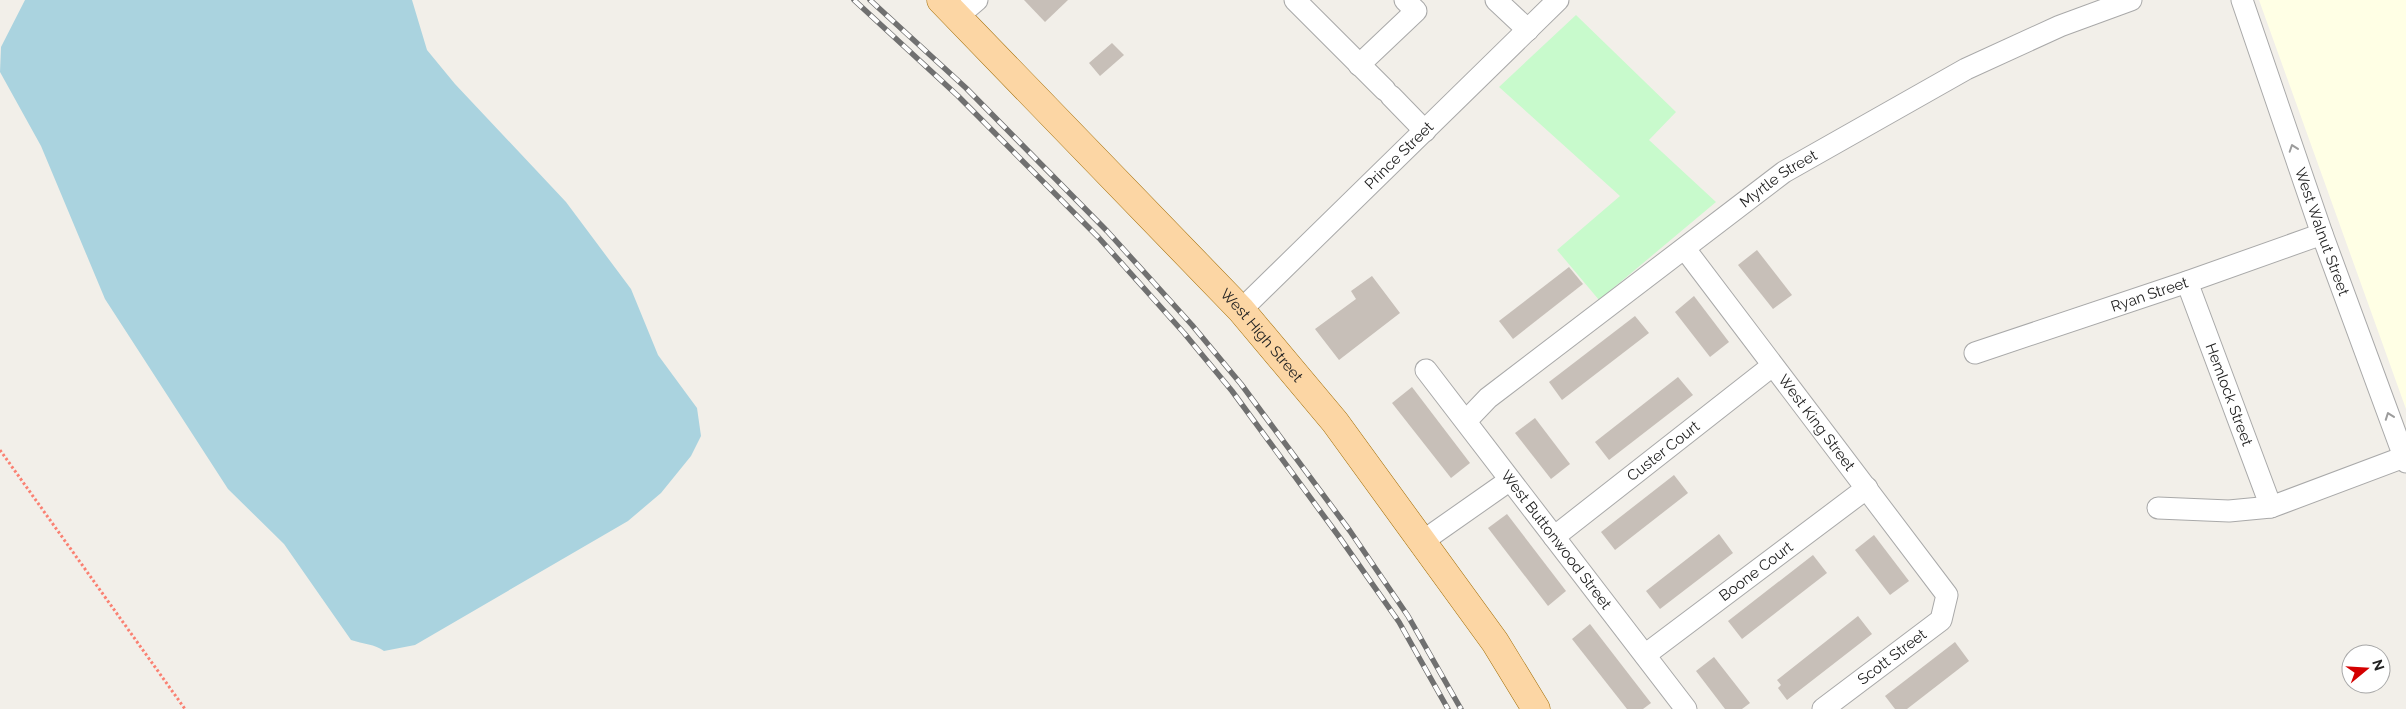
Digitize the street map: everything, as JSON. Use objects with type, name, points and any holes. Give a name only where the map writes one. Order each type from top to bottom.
[{"type":"main road","name":"West High Street","points":[[958,6],[1241,310],[1335,422],[1423,540],[1495,642],[1536,709]]},
{"type":"street","points":[[1296,0],[1425,130]]},
{"type":"street","points":[[1360,65],[1416,12],[1404,0]]},
{"type":"street","points":[[1496,0],[1528,30]]},
{"type":"street","name":"Prince Street","points":[[1241,310],[1558,0]]},
{"type":"street","name":"Myrtle Street","points":[[1466,421],[1488,398],[1784,172],[1966,69],[2052,30],[2132,0]]},
{"type":"street","name":"West Walnut Street","points":[[2242,0],[2322,234],[2403,448]]},
{"type":"street","name":"Ryan Street","points":[[1975,353],[2187,282],[2322,234]]},
{"type":"street","name":"West King Street","points":[[1685,249],[1947,595]]},
{"type":"street","name":"Hemlock Street","points":[[2187,282],[2271,507]]},
{"type":"street","name":"Custer Court","points":[[1554,537],[1772,366]]},
{"type":"street","name":"West Buttonwood Street","points":[[1426,370],[1686,709]]},
{"type":"street","points":[[2158,508],[2229,511],[2271,507],[2403,448]]},
{"type":"street","points":[[1423,540],[1510,480]]},
{"type":"street","name":"Boone Court","points":[[1645,655],[1867,488]]},
{"type":"street","name":"Scott Street","points":[[1823,709],[1941,620],[1947,595]]},
{"type":"path","points":[[0,450],[185,709]]},
{"type":"shaded area","points":[[2259,0],[2406,0],[2406,409]]},
{"type":"green space","points":[[1576,15],[1676,112],[1649,140],[1716,202],[1599,300],[1557,250],[1620,196],[1499,87]]},
{"type":"water","points":[[25,0],[412,0],[427,50],[455,84],[566,202],[631,289],[658,355],[697,408],[701,436],[691,456],[661,493],[628,521],[415,645],[384,651],[373,645],[351,640],[284,544],[228,489],[105,299],[41,146],[0,72],[1,47]]},
{"type":"building","points":[[1024,0],[1068,0],[1045,22]]},
{"type":"building","points":[[1112,43],[1124,55],[1100,76],[1089,63]]},
{"type":"building","points":[[1757,250],[1792,295],[1773,309],[1738,265]]},
{"type":"building","points":[[1569,267],[1583,284],[1513,339],[1499,321]]},
{"type":"building","points":[[1372,276],[1400,313],[1339,360],[1315,329],[1356,299],[1351,291]]},
{"type":"building","points":[[1694,296],[1729,342],[1710,357],[1675,312]]},
{"type":"building","points":[[1635,316],[1649,333],[1562,400],[1549,382]]},
{"type":"building","points":[[1678,377],[1693,395],[1609,460],[1595,442]]},
{"type":"building","points":[[1412,387],[1470,463],[1451,478],[1392,403]]},
{"type":"building","points":[[1535,418],[1570,464],[1551,479],[1515,433]]},
{"type":"building","points":[[1674,475],[1688,493],[1615,550],[1601,532]]},
{"type":"building","points":[[1507,514],[1566,591],[1548,606],[1488,528]]},
{"type":"building","points":[[1719,534],[1733,553],[1660,609],[1646,591]]},
{"type":"building","points":[[1874,535],[1909,581],[1890,595],[1855,550]]},
{"type":"building","points":[[1813,555],[1827,573],[1742,639],[1728,621]]},
{"type":"building","points":[[1858,616],[1872,634],[1787,700],[1778,688],[1781,685],[1777,680]]},
{"type":"building","points":[[1590,624],[1651,703],[1643,709],[1627,709],[1572,639]]},
{"type":"building","points":[[1955,642],[1969,661],[1907,709],[1895,709],[1885,696]]},
{"type":"building","points":[[1714,657],[1750,703],[1742,709],[1725,709],[1696,671]]},
{"type":"railway","points":[[854,0],[958,96],[1099,238],[1184,333],[1232,391],[1399,622],[1448,709]]},
{"type":"railway","points":[[870,0],[966,88],[1107,231],[1192,325],[1241,384],[1350,531],[1408,616],[1461,709]]}]
